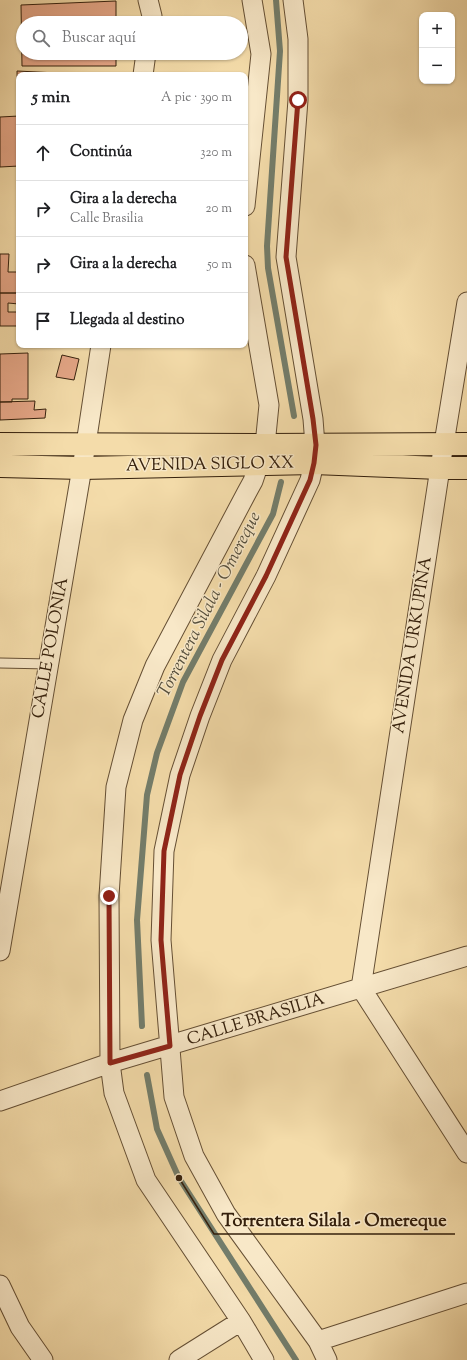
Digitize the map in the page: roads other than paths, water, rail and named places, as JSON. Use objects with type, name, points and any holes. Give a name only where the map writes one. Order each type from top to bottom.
[{"type":"highway","name":"AVENIDA SIGLO XX","points":[[0,444],[86,444],[262,455]]},
{"type":"highway","name":"AVENIDA SIGLO XX","points":[[0,466],[82,468],[262,455],[315,454],[445,444],[467,444]]},
{"type":"highway","name":"AVENIDA SIGLO XX","points":[[315,454],[440,468],[467,468]]},
{"type":"street","points":[[148,0],[152,16]]},
{"type":"street","points":[[248,178],[261,54],[252,0]]},
{"type":"street","points":[[293,0],[298,39],[298,100],[286,257],[311,412],[315,454],[310,480],[266,576],[222,660],[200,716],[180,775],[164,851],[161,940],[174,1097],[194,1156],[226,1214],[318,1341],[327,1360]]},
{"type":"street","points":[[143,72],[145,60]]},
{"type":"street","points":[[248,282],[270,405],[262,455],[253,481],[155,666],[133,720],[116,787],[109,896],[110,1063],[114,1093],[146,1180],[240,1321],[264,1360]]},
{"type":"street","name":"AVENIDA URKUPIÑA","points":[[361,988],[440,468],[467,302]]},
{"type":"street","name":"CALLE POLONIA","points":[[0,951],[82,468],[101,348]]},
{"type":"street","name":"CALLE BRASILIA","points":[[0,1101],[110,1063],[467,956]]},
{"type":"street","points":[[361,988],[467,1153]]},
{"type":"street","points":[[0,1285],[20,1327],[43,1360]]},
{"type":"street","points":[[318,1341],[467,1293]]},
{"type":"street","points":[[179,1360],[240,1321]]},
{"type":"lane","points":[[0,663],[49,664]]},
{"type":"waterway","name":"Torrentera Silala - Omereque","points":[[276,0],[280,51],[267,246],[268,268],[294,416]]},
{"type":"waterway","name":"Torrentera Silala - Omereque","points":[[142,1026],[137,920],[147,795],[157,753],[183,682],[273,514],[281,482]]},
{"type":"waterway","name":"Torrentera Silala - Omereque","points":[[147,1075],[157,1129],[179,1178],[296,1360]]},
{"type":"place","name":"Torrentera Silala - Omereque","points":[[179,1178]]}]
